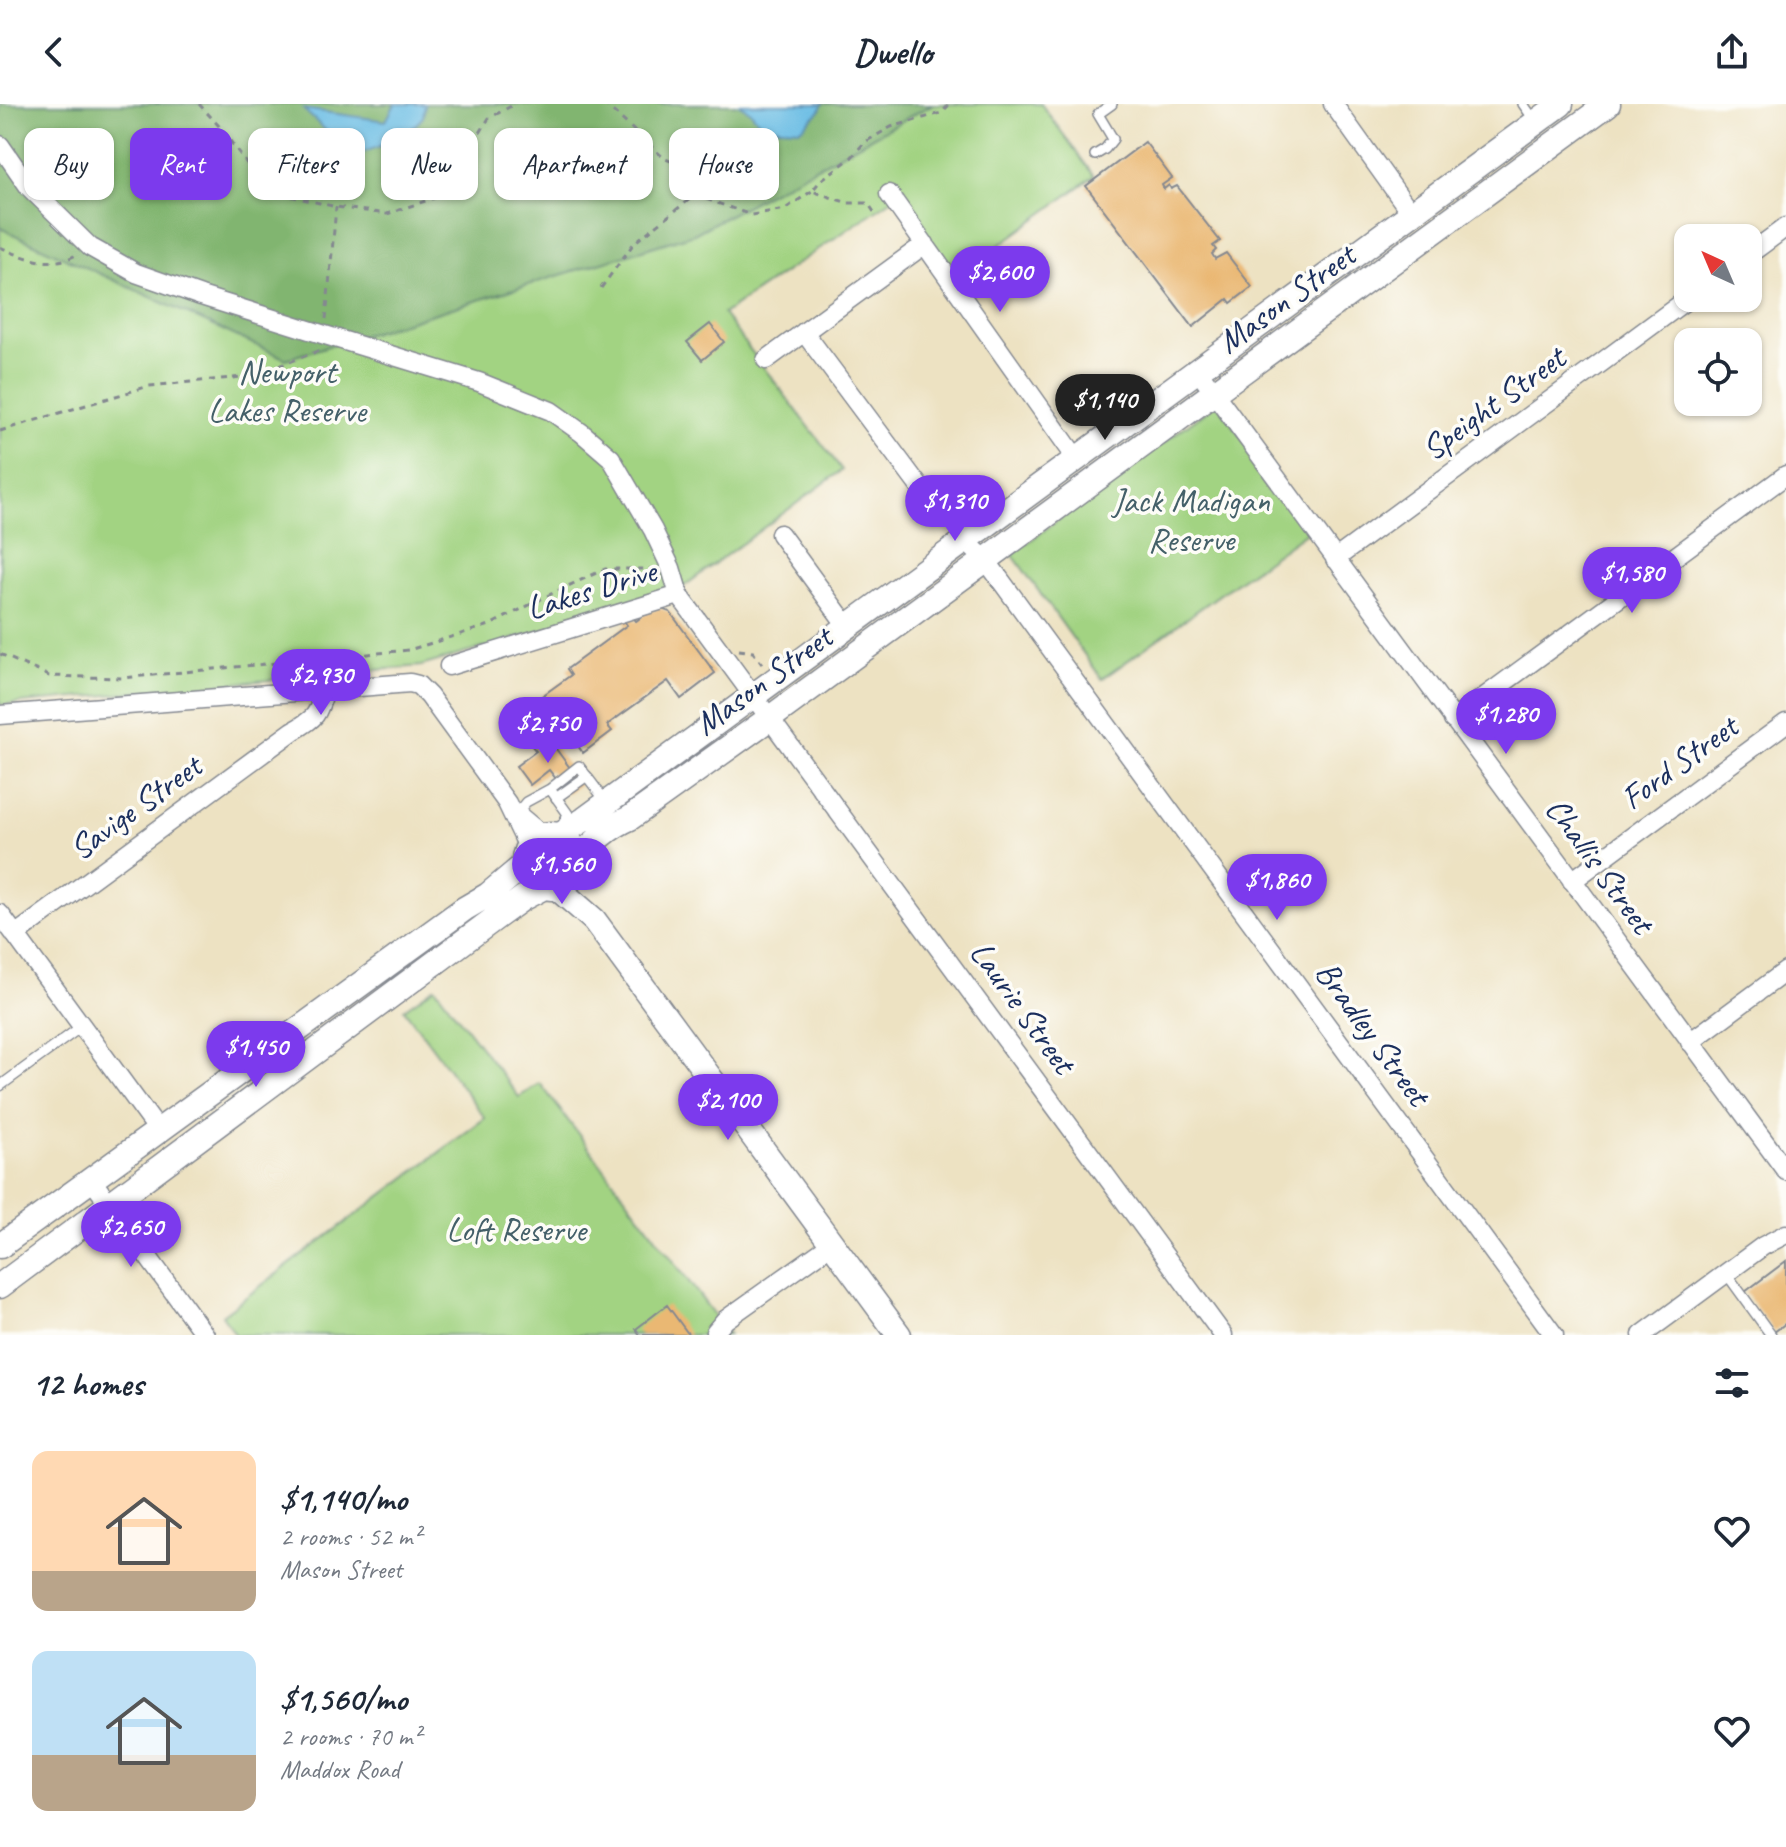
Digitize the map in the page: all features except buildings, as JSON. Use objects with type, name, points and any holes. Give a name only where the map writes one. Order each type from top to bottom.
[{"type":"street","points":[[1333,104],[1411,213]]},
{"type":"street","name":"Mason Street","points":[[0,1246],[464,909],[488,895],[542,843],[607,803],[1198,371],[1411,213],[1530,113],[1561,104]]},
{"type":"street","name":"Mason Street","points":[[0,1286],[523,898],[563,876],[616,824],[630,818],[770,718],[1608,104]]},
{"type":"street","points":[[0,145],[29,187],[90,247],[136,273],[504,391],[551,411],[611,458],[653,530],[671,568],[679,595]]},
{"type":"street","points":[[889,194],[1076,458]]},
{"type":"street","points":[[1762,245],[1786,227]]},
{"type":"street","points":[[766,360],[925,244]]},
{"type":"street","name":"Speight Street","points":[[1335,559],[1674,309]]},
{"type":"street","points":[[804,332],[936,509],[949,519],[967,525],[990,523]]},
{"type":"street","name":"Challis Street","points":[[1198,371],[1784,1171]]},
{"type":"street","points":[[1453,720],[1786,475]]},
{"type":"street","points":[[780,534],[848,627]]},
{"type":"street","name":"Bradley Street","points":[[965,541],[985,559],[1554,1335]]},
{"type":"street","name":"Lakes Drive","points":[[449,666],[679,595],[770,718]]},
{"type":"street","points":[[0,715],[325,689],[418,685],[512,811],[542,843],[572,843],[563,876]]},
{"type":"street","name":"Savige Street","points":[[15,935],[293,731],[314,719],[325,689]]},
{"type":"street","points":[[293,731],[302,707],[302,691]]},
{"type":"street","name":"Laurie Street","points":[[770,718],[1223,1335]]},
{"type":"street","name":"Ford Street","points":[[1572,881],[1786,723]]},
{"type":"street","points":[[542,843],[531,879],[563,876]]},
{"type":"street","points":[[563,876],[899,1335]]},
{"type":"street","points":[[0,914],[158,1130]]},
{"type":"street","points":[[1690,1042],[1786,971]]},
{"type":"street","points":[[91,1179],[205,1335]]},
{"type":"street","points":[[1763,1246],[1786,1221]]},
{"type":"street","points":[[1642,1335],[1763,1246],[1786,1234]]},
{"type":"street","points":[[715,1333],[725,1320],[832,1244]]},
{"type":"lane","points":[[1095,155],[1113,139],[1098,114],[1112,104]]},
{"type":"lane","points":[[512,811],[526,802],[553,794],[579,766],[607,803]]},
{"type":"lane","points":[[542,843],[568,814],[553,794]]},
{"type":"lane","points":[[0,1086],[82,1026]]},
{"type":"lane","points":[[1726,1273],[1771,1335]]},
{"type":"path","points":[[199,104],[251,169],[290,196],[336,207],[387,214],[437,197],[457,171],[489,118],[515,104]]},
{"type":"path","points":[[605,104],[669,160]]},
{"type":"path","points":[[709,200],[751,215],[785,209],[812,191],[865,142],[891,127],[941,113],[950,104]]},
{"type":"path","points":[[812,191],[848,203],[868,203],[874,212]]},
{"type":"path","points":[[601,288],[634,243],[689,200]]},
{"type":"path","points":[[325,335],[336,207]]},
{"type":"path","points":[[0,247],[21,257],[48,262],[69,259],[90,247]]},
{"type":"path","points":[[0,431],[149,386],[253,376],[344,341]]},
{"type":"path","points":[[0,654],[49,676],[122,678],[409,650],[490,625],[605,569],[671,568]]},
{"type":"green space","name":"Newport Lakes Reserve","points":[[0,104],[1041,104],[1094,176],[957,276],[897,196],[723,314],[842,470],[676,592],[421,666],[0,705]]},
{"type":"green space","points":[[0,104],[933,104],[779,188],[779,128],[669,128],[669,200],[757,200],[694,234],[286,359],[0,228]]},
{"type":"green space","name":"Jack Madigan Reserve","points":[[1217,403],[1308,531],[1102,679],[1012,554]]},
{"type":"green space","name":"Loft Reserve","points":[[435,987],[519,1097],[540,1083],[729,1335],[236,1335],[222,1315],[485,1118],[404,1009]]},
{"type":"water","points":[[395,104],[425,104],[423,117],[413,128],[381,128],[381,146],[365,152],[365,128],[323,128],[303,109],[386,121]]},
{"type":"water","points":[[738,104],[822,104],[820,111],[801,129],[763,127],[751,112]]}]
